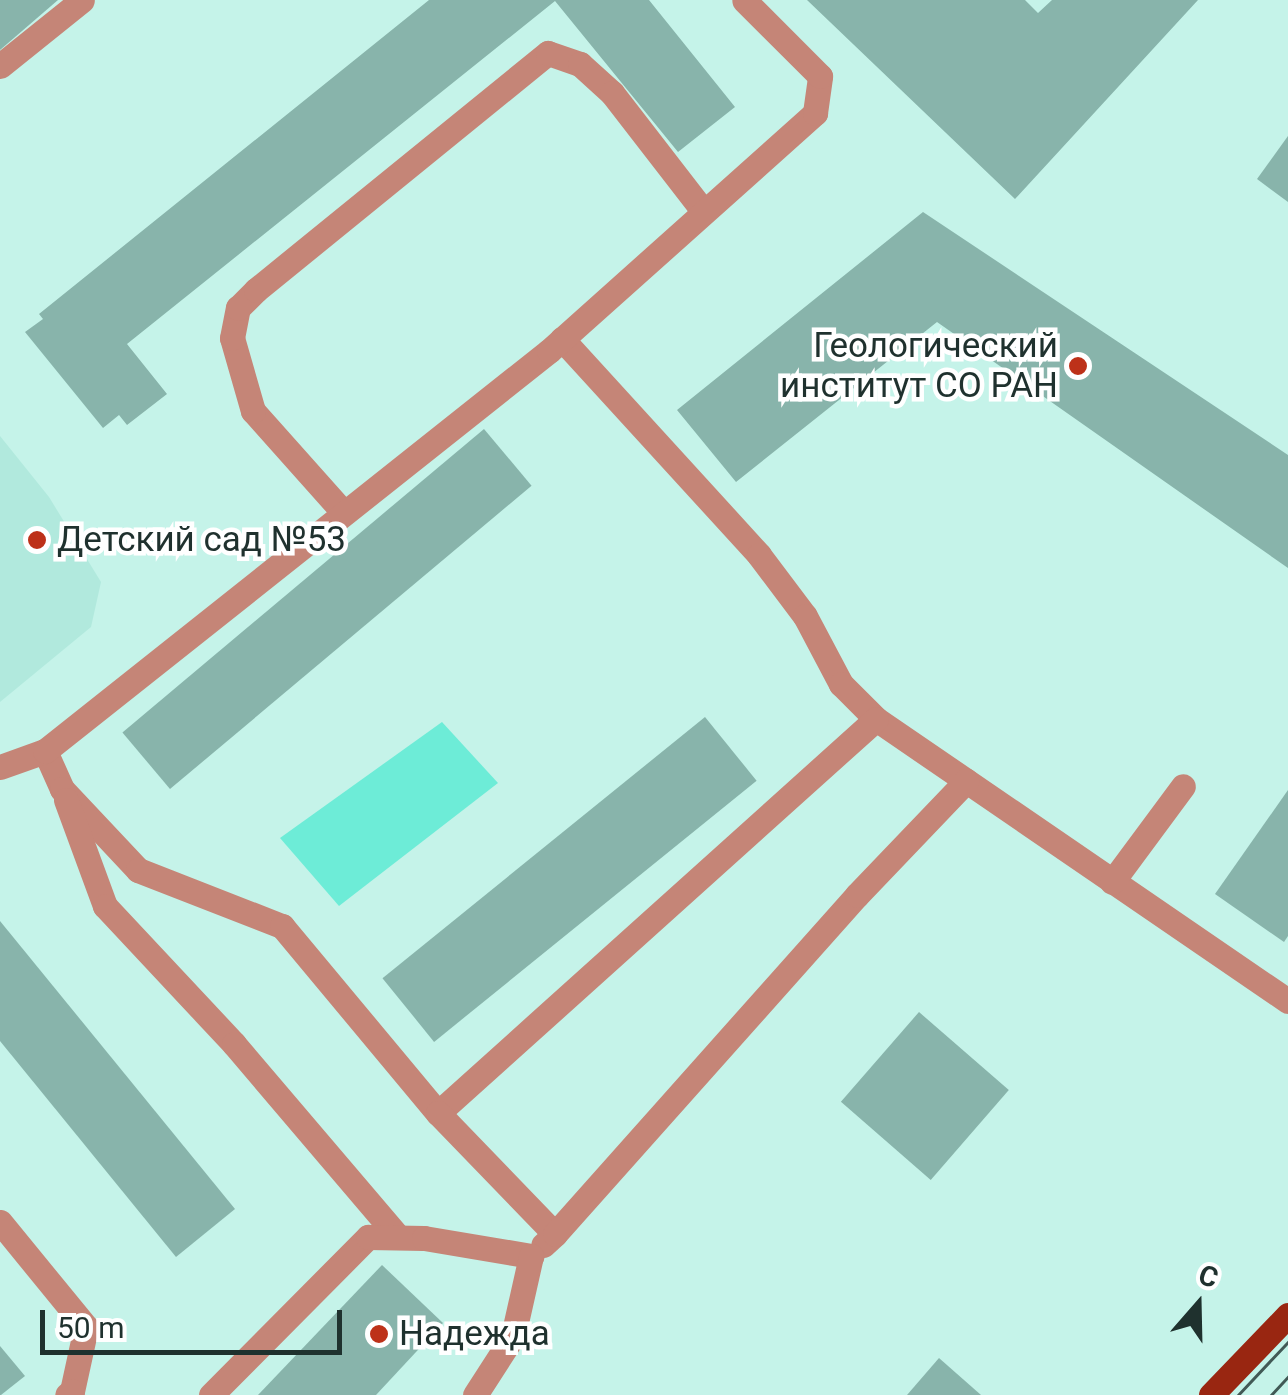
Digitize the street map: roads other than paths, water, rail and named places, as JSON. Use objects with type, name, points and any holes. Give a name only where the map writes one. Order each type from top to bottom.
[{"type":"main road","points":[[1211,1395],[1288,1315]]},
{"type":"lane","points":[[0,66],[82,0]]},
{"type":"lane","points":[[0,767],[45,751],[562,339],[814,113],[820,76],[744,0]]},
{"type":"lane","points":[[344,513],[253,411],[232,338],[238,308],[256,290],[548,53],[580,64],[612,93],[704,212]]},
{"type":"lane","points":[[562,339],[760,554],[805,616],[842,684],[876,719],[1288,1001]]},
{"type":"lane","points":[[438,1114],[876,719]]},
{"type":"lane","points":[[45,751],[105,906],[234,1044],[398,1237]]},
{"type":"lane","points":[[476,1395],[513,1336],[531,1256],[556,1234],[857,895],[966,781]]},
{"type":"lane","points":[[1112,882],[1182,786]]},
{"type":"lane","points":[[62,789],[138,870],[282,926],[438,1114],[556,1234]]},
{"type":"lane","points":[[0,1222],[86,1327],[72,1391],[67,1395]]},
{"type":"lane","points":[[212,1395],[368,1237],[398,1237],[531,1256]]},
{"type":"tram line","points":[[1238,1395],[1288,1342]]},
{"type":"tram line","points":[[1271,1395],[1288,1377]]},
{"type":"place","name":"Геологический институт СО РАН","points":[[1078,366]]},
{"type":"place","name":"Детский сад №53","points":[[37,540]]},
{"type":"place","name":"Надежда","points":[[379,1334]]}]
